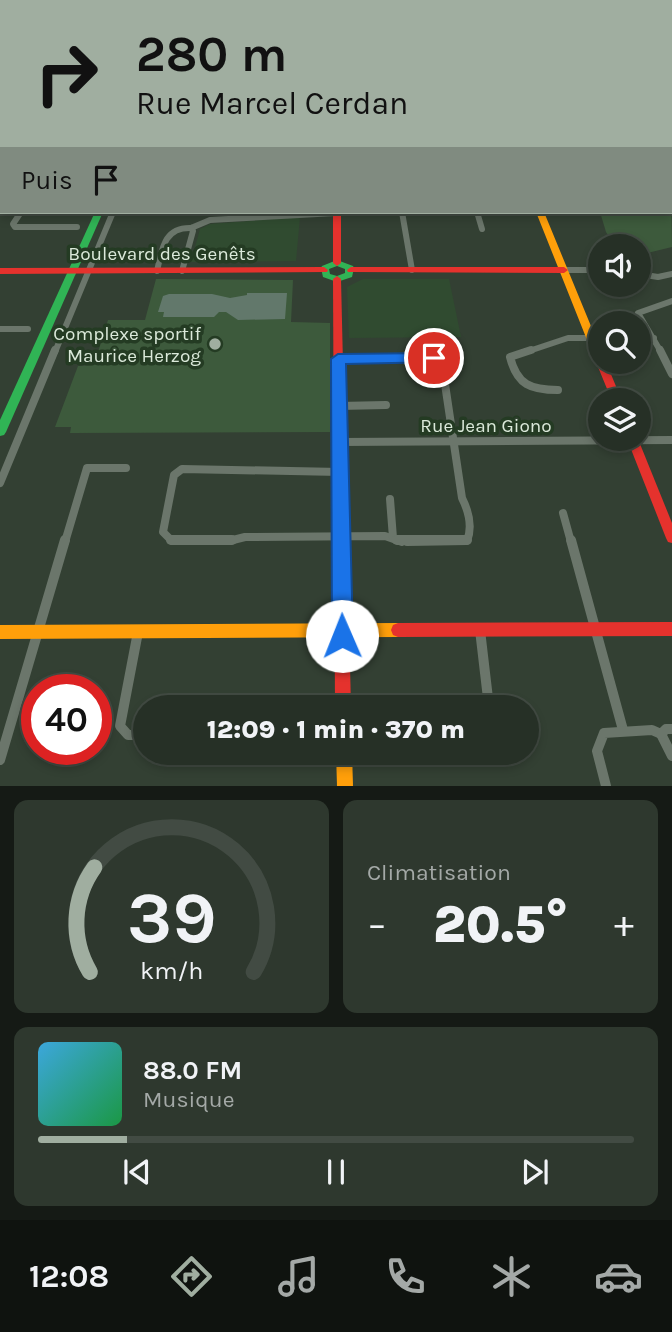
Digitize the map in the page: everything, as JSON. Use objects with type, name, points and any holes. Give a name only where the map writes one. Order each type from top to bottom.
[{"type":"street","points":[[531,0],[547,0]]},
{"type":"street","points":[[20,214],[13,224],[15,227],[77,227]]},
{"type":"street","points":[[0,432],[98,214]]},
{"type":"street","points":[[0,483],[112,214]]},
{"type":"street","points":[[157,271],[168,233],[176,227],[191,228],[210,220],[305,214]]},
{"type":"street","points":[[337,214],[337,263]]},
{"type":"street","points":[[402,214],[412,271]]},
{"type":"street","points":[[478,214],[482,229]]},
{"type":"street","points":[[541,214],[588,321]]},
{"type":"street","points":[[183,271],[193,231],[191,228]]},
{"type":"street","points":[[351,270],[349,275],[337,279],[326,275],[324,270],[337,263],[345,264],[351,270],[588,270]]},
{"type":"street","name":"Boulevard des Genêts","points":[[0,271],[324,270]]},
{"type":"street","points":[[651,276],[672,274]]},
{"type":"street","points":[[337,279],[344,695]]},
{"type":"street","points":[[672,301],[638,313],[672,374]]},
{"type":"street","points":[[0,329],[28,329]]},
{"type":"street","points":[[558,390],[534,390],[520,384],[513,373],[510,357],[568,338],[588,338]]},
{"type":"street","points":[[338,359],[434,358],[442,363],[462,498],[467,507],[471,533],[467,541],[402,542],[385,536],[245,537],[229,541],[172,541],[163,532],[174,475],[182,469],[340,472]]},
{"type":"street","points":[[339,406],[386,405]]},
{"type":"street","name":"Rue Jean Giono","points":[[340,442],[588,440]]},
{"type":"street","name":"Rue Jean Giono","points":[[651,440],[672,440]]},
{"type":"street","points":[[636,451],[672,538]]},
{"type":"street","points":[[0,760],[86,468],[126,468]]},
{"type":"street","points":[[390,499],[393,538]]},
{"type":"street","points":[[563,513],[623,730]]},
{"type":"street","points":[[0,632],[672,629]]},
{"type":"street","points":[[480,630],[488,695]]},
{"type":"street","points":[[133,735],[128,735],[120,726],[138,631]]},
{"type":"street","points":[[661,734],[666,729],[672,729]]},
{"type":"street","points":[[606,786],[596,746],[604,733],[652,730],[661,734],[672,756]]},
{"type":"street","points":[[344,765],[345,786]]},
{"type":"shaded area","points":[[601,214],[672,214],[672,247],[651,252],[651,234],[607,234]]},
{"type":"shaded area","points":[[300,217],[296,261],[191,262],[200,229],[210,224]]},
{"type":"shaded area","name":"Complexe sportif Maurice Herzog","points":[[156,279],[293,280],[291,322],[330,323],[330,432],[70,433],[71,427],[55,427],[78,366],[94,365],[108,320],[145,320]]},
{"type":"shaded area","points":[[363,279],[449,279],[461,337],[349,338],[347,287]]},
{"type":"building","points":[[247,293],[287,293],[285,319],[238,320],[226,312],[219,312],[214,317],[163,317],[164,312],[158,312],[163,296],[169,294],[212,294],[230,298]]},
{"type":"traffic: fast","points":[[0,432],[98,214]]},
{"type":"traffic: fast","points":[[337,263],[350,268],[349,275],[337,279],[326,275],[325,268],[337,263]]},
{"type":"traffic: slow","points":[[541,214],[588,330]]},
{"type":"traffic: slow","points":[[0,632],[398,630]]},
{"type":"traffic: slow","points":[[344,765],[345,786]]},
{"type":"traffic: jam","points":[[337,214],[337,263]]},
{"type":"traffic: jam","points":[[0,271],[324,270]]},
{"type":"traffic: jam","points":[[351,270],[564,270]]},
{"type":"traffic: jam","points":[[337,279],[343,695]]},
{"type":"traffic: jam","points":[[606,374],[612,388]]},
{"type":"traffic: jam","points":[[637,451],[672,538]]},
{"type":"traffic: jam","points":[[398,630],[672,629]]},
{"type":"place","name":"Complexe sportif Maurice Herzog","points":[[215,344]]},
{"type":"route","points":[[342,636],[338,359],[434,358]]}]
